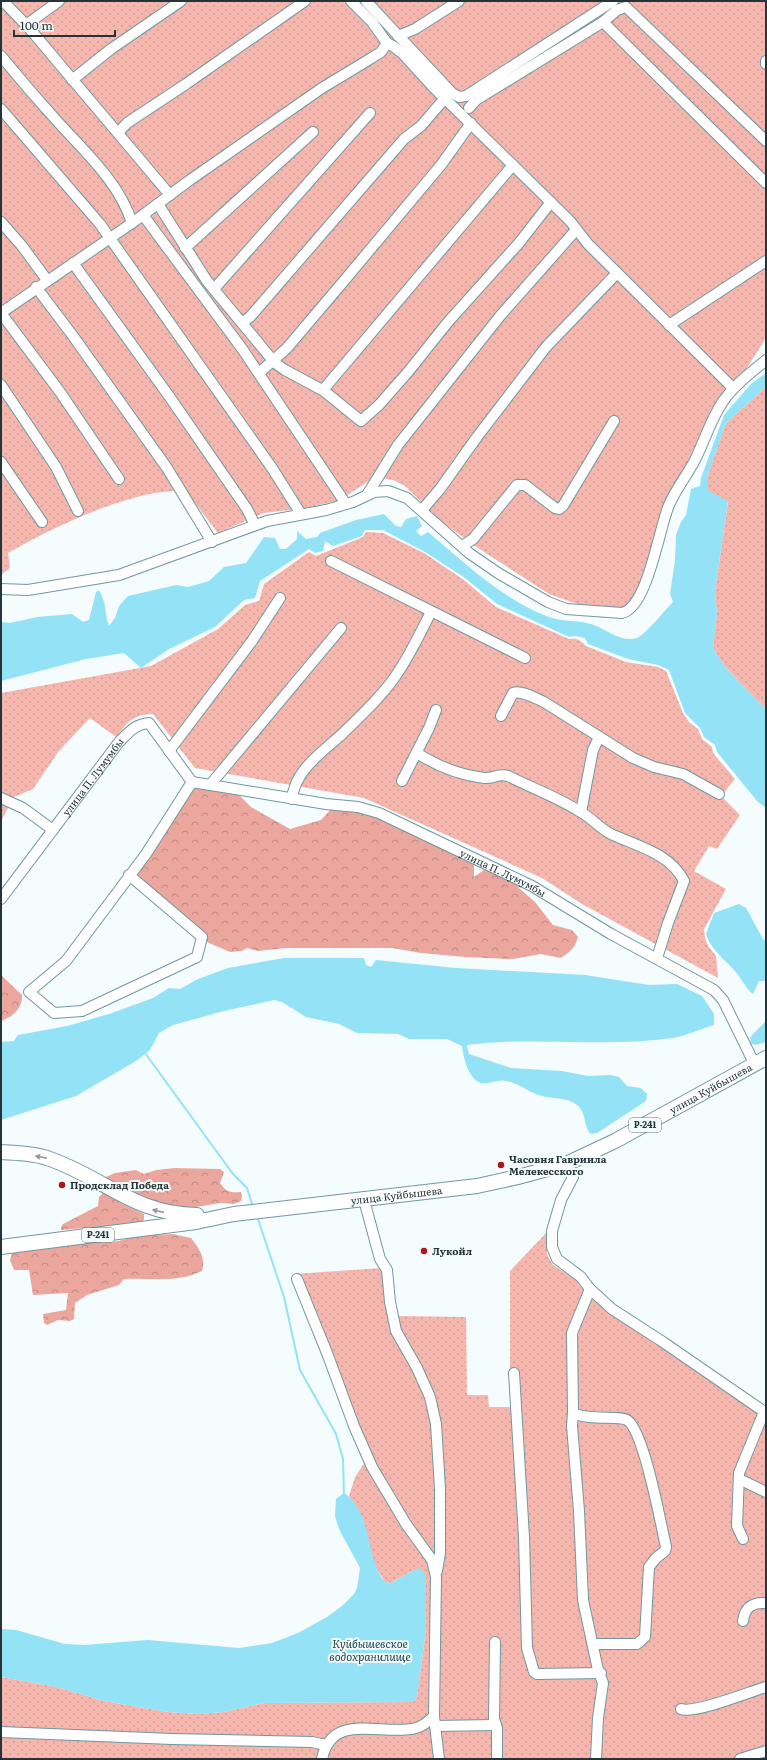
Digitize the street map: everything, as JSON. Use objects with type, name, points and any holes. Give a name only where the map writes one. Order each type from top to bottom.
[{"type":"highway","name":"улица Куйбышева","points":[[1,1247],[196,1222],[230,1214],[477,1186],[518,1177],[566,1164],[615,1141],[760,1061]]},
{"type":"highway","name":"Р-241","points":[[1,1152],[45,1157],[68,1166],[124,1197],[153,1210],[177,1215],[230,1214]]},
{"type":"street","points":[[3,1],[26,25],[170,195]]},
{"type":"street","points":[[26,25],[59,1]]},
{"type":"street","points":[[72,80],[111,49],[181,1]]},
{"type":"street","points":[[118,133],[127,123],[305,1]]},
{"type":"street","points":[[351,1],[372,22],[387,43],[402,53],[445,98],[570,221],[576,230],[617,273],[733,388]]},
{"type":"street","points":[[366,1],[452,94],[463,97],[613,1]]},
{"type":"street","points":[[398,36],[415,28],[459,1]]},
{"type":"street","points":[[469,108],[476,100],[603,22],[617,10],[626,7],[766,141]]},
{"type":"street","points":[[603,22],[766,183]]},
{"type":"street","points":[[119,479],[60,392],[1,313],[46,280],[132,223],[322,88],[381,52],[387,43]]},
{"type":"street","points":[[1,56],[36,98],[99,167],[126,206],[132,223]]},
{"type":"street","points":[[243,322],[250,317],[404,139],[421,126],[445,98]]},
{"type":"street","points":[[1,109],[93,215],[212,381],[293,498],[301,514]]},
{"type":"street","points":[[214,289],[370,113]]},
{"type":"street","points":[[259,373],[287,348],[343,282],[440,165],[471,123]]},
{"type":"street","points":[[185,248],[313,132]]},
{"type":"street","points":[[322,390],[513,165]]},
{"type":"street","points":[[158,204],[185,248],[214,289],[243,322],[273,360],[285,370],[322,390],[361,421],[368,417],[408,372],[448,322],[519,242],[550,202]]},
{"type":"street","points":[[143,215],[196,284],[259,373],[346,504]]},
{"type":"street","points":[[1,222],[22,246],[46,280]]},
{"type":"street","points":[[367,495],[402,439],[500,316],[576,230]]},
{"type":"street","points":[[669,325],[766,261]]},
{"type":"street","points":[[73,263],[191,427],[247,509],[254,525]]},
{"type":"street","points":[[422,510],[440,489],[477,437],[546,347],[617,273]]},
{"type":"street","points":[[36,287],[73,336],[167,468],[212,542]]},
{"type":"street","points":[[1,589],[28,590],[89,579],[119,576],[254,525],[267,521],[326,510],[380,491],[395,493],[407,498],[462,546],[498,573],[558,607],[622,613],[629,612],[634,607],[647,579],[669,506],[697,455],[716,412],[733,388],[766,360]]},
{"type":"street","points":[[1,386],[56,467],[78,511]]},
{"type":"street","points":[[462,546],[473,539],[518,485],[524,485],[555,508],[559,509],[563,506],[614,421]]},
{"type":"street","points":[[1,462],[42,522]]},
{"type":"street","points":[[331,560],[431,612],[525,658]]},
{"type":"street","points":[[169,751],[252,641],[280,598]]},
{"type":"street","points":[[292,799],[296,783],[310,764],[344,732],[392,681],[407,658],[431,612]]},
{"type":"street","points":[[210,785],[340,628]]},
{"type":"street","points":[[501,716],[510,697],[516,692],[544,702],[639,761],[654,767],[683,774],[718,794]]},
{"type":"street","points":[[402,781],[417,753],[436,710]]},
{"type":"street","name":"улица П. Лумумбы","points":[[1,899],[118,742],[133,728],[149,723],[192,782],[292,799],[358,807],[380,813],[532,886],[611,934],[714,990],[723,1000],[760,1061]]},
{"type":"street","points":[[581,812],[593,750],[599,736]]},
{"type":"street","points":[[417,753],[442,767],[467,775],[488,778],[503,774],[508,776],[581,812],[612,834],[657,854],[681,875],[684,881],[668,923],[657,958]]},
{"type":"street","points":[[129,875],[202,937],[197,957],[82,1011],[54,1013],[28,992],[66,962],[129,875],[192,782]]},
{"type":"street","points":[[1,798],[23,808],[53,830]]},
{"type":"street","points":[[566,1164],[573,1177],[565,1190],[554,1222],[552,1247],[557,1259],[581,1277],[590,1289],[612,1309],[663,1342],[765,1413],[742,1467],[739,1479],[737,1526],[743,1539]]},
{"type":"street","points":[[364,1200],[380,1259],[387,1270],[390,1302],[396,1331],[417,1368],[430,1397],[436,1424],[440,1458],[440,1553],[436,1577],[435,1721],[439,1759]]},
{"type":"street","points":[[297,1279],[327,1353],[354,1426],[372,1466],[406,1524],[432,1560],[436,1577]]},
{"type":"street","points":[[590,1289],[572,1333],[572,1426],[579,1510],[583,1600],[604,1683],[598,1718],[596,1759]]},
{"type":"street","points":[[514,1373],[524,1537],[527,1648],[529,1661],[534,1672],[537,1674],[601,1673]]},
{"type":"street","points":[[573,1413],[588,1418],[622,1418],[630,1422],[646,1455],[666,1547],[665,1551],[656,1558],[649,1567],[645,1637],[637,1644],[593,1644]]},
{"type":"street","points":[[739,1479],[766,1492]]},
{"type":"street","points":[[743,1621],[747,1608],[752,1604],[766,1603]]},
{"type":"street","points":[[495,1642],[495,1725],[497,1728],[497,1759]]},
{"type":"street","points":[[681,1709],[688,1711],[701,1708],[766,1687]]},
{"type":"street","points":[[322,1759],[326,1746],[333,1738],[346,1729],[416,1728],[435,1721],[495,1725]]},
{"type":"street","points":[[1,1732],[172,1739],[312,1742],[326,1746]]},
{"type":"street","points":[[740,1759],[766,1751]]},
{"type":"shaded area","points":[[1,1],[766,1],[766,338],[743,374],[712,413],[673,490],[642,588],[629,604],[619,608],[577,604],[549,594],[475,546],[442,522],[405,486],[393,480],[375,477],[340,500],[306,508],[264,513],[218,533],[185,490],[155,493],[128,499],[75,519],[8,553],[10,568],[1,575]]},
{"type":"shaded area","points":[[766,387],[766,709],[725,667],[713,648],[717,613],[715,591],[728,502],[707,491],[707,477],[726,423]]},
{"type":"shaded area","points":[[366,532],[383,533],[424,553],[464,580],[496,607],[569,639],[579,640],[586,646],[626,662],[658,667],[666,671],[683,713],[689,722],[698,729],[702,739],[712,747],[713,753],[735,779],[721,796],[740,815],[717,849],[709,846],[694,871],[726,889],[704,929],[708,946],[716,956],[718,978],[582,904],[542,878],[364,798],[195,768],[153,714],[135,717],[116,737],[90,718],[59,751],[33,789],[14,797],[1,821],[1,693],[151,666],[218,629],[245,605],[259,601],[264,584],[309,552],[316,556],[363,537]]},
{"type":"shaded area","points":[[548,1231],[547,1255],[553,1265],[582,1283],[611,1314],[766,1417],[766,1759],[1,1759],[1,1677],[57,1687],[104,1701],[168,1712],[199,1714],[224,1712],[264,1703],[413,1702],[417,1697],[426,1629],[426,1616],[412,1571],[391,1583],[385,1582],[374,1564],[363,1519],[349,1496],[355,1477],[365,1462],[316,1342],[294,1274],[382,1268],[396,1316],[466,1317],[467,1395],[488,1395],[489,1407],[510,1407],[510,1271]]},
{"type":"green space","points":[[200,786],[235,791],[251,807],[290,829],[321,820],[333,807],[357,808],[474,861],[474,877],[488,867],[513,879],[519,888],[535,902],[553,925],[572,930],[578,937],[577,941],[572,949],[561,958],[541,954],[513,959],[465,957],[421,953],[392,948],[286,948],[258,951],[247,948],[242,951],[230,952],[209,943],[133,877],[191,791]]},
{"type":"green space","points":[[1,975],[22,995],[22,999],[21,1004],[16,1011],[1,1021]]},
{"type":"green space","points":[[175,1168],[220,1169],[224,1172],[220,1183],[229,1191],[241,1192],[241,1201],[234,1204],[221,1203],[196,1207],[171,1207],[147,1202],[126,1188],[117,1187],[106,1181],[106,1177],[115,1173],[136,1170],[144,1174],[156,1170]]},
{"type":"green space","points":[[103,1193],[144,1214],[144,1220],[140,1223],[61,1230],[63,1224],[98,1206],[99,1197]]},
{"type":"green space","points":[[173,1234],[191,1238],[199,1249],[202,1257],[202,1271],[193,1275],[173,1279],[124,1279],[119,1285],[87,1295],[75,1303],[74,1319],[70,1321],[58,1320],[47,1325],[44,1323],[43,1314],[66,1310],[68,1293],[33,1295],[29,1270],[14,1270],[10,1260],[13,1250],[119,1241],[136,1236]]},
{"type":"water","points":[[766,373],[766,387],[726,423],[707,477],[707,490],[728,501],[715,591],[717,613],[713,648],[725,667],[766,709],[766,808],[757,801],[717,752],[715,745],[704,737],[700,728],[685,713],[669,670],[658,665],[628,659],[588,644],[585,638],[576,636],[569,637],[497,604],[465,578],[425,552],[383,530],[365,530],[362,536],[333,546],[325,541],[323,551],[315,553],[309,549],[260,581],[255,598],[244,600],[215,627],[169,649],[141,668],[124,653],[86,659],[1,681],[1,622],[10,623],[37,617],[72,614],[83,622],[89,620],[96,592],[99,590],[102,595],[109,626],[115,618],[119,606],[128,596],[176,585],[188,587],[209,581],[224,567],[246,563],[264,537],[275,538],[280,549],[286,549],[297,539],[297,531],[306,539],[317,537],[320,533],[356,520],[384,514],[396,526],[401,527],[406,519],[417,516],[422,526],[416,531],[421,536],[428,532],[485,580],[500,591],[532,610],[554,619],[583,622],[594,625],[626,639],[637,638],[650,628],[673,602],[670,594],[675,560],[676,535],[681,522],[686,515],[691,489],[700,486],[701,478],[724,415],[751,384]]},
{"type":"water","points":[[739,904],[746,908],[763,939],[766,941],[766,981],[759,981],[753,994],[746,987],[737,973],[713,947],[706,934],[714,913]]},
{"type":"water","points":[[284,958],[364,958],[366,965],[371,967],[376,960],[456,968],[585,975],[649,985],[677,984],[702,996],[714,1014],[714,1025],[678,1037],[647,1041],[518,1042],[467,1045],[469,1054],[511,1068],[562,1071],[588,1076],[610,1075],[619,1077],[627,1086],[641,1088],[647,1094],[646,1101],[597,1133],[591,1134],[587,1128],[580,1108],[573,1102],[541,1096],[514,1083],[506,1081],[482,1083],[477,1081],[470,1073],[462,1046],[447,1039],[409,1039],[398,1034],[357,1033],[339,1024],[306,1017],[282,1002],[274,1000],[224,1011],[173,1025],[159,1033],[150,1050],[136,1061],[76,1096],[1,1120],[1,1042],[14,1041],[18,1035],[67,1026],[112,1013],[153,998],[169,988],[180,989],[198,979],[228,968]]},
{"type":"water","points":[[766,1021],[766,1042],[756,1045],[750,1043],[751,1036]]},
{"type":"water","name":"Куйбышевское водохранилище","points":[[344,1493],[353,1501],[360,1511],[374,1560],[385,1582],[391,1583],[418,1568],[426,1574],[426,1629],[417,1697],[413,1702],[264,1703],[224,1712],[199,1714],[168,1712],[104,1701],[57,1687],[1,1677],[1,1629],[16,1630],[65,1644],[84,1645],[148,1640],[239,1648],[272,1643],[298,1633],[327,1617],[342,1606],[354,1594],[357,1588],[360,1568],[339,1529],[335,1516],[336,1499]]},
{"type":"waterway","points":[[145,1053],[233,1174],[247,1188],[253,1207]]},
{"type":"waterway","points":[[257,1216],[284,1297],[300,1370],[336,1434],[343,1459],[344,1496]]},
{"type":"place","name":"Часовня Гавриила Мелекесского","points":[[501,1165]]},
{"type":"place","name":"Продсклад Победа","points":[[62,1185]]},
{"type":"place","name":"Лукойл","points":[[424,1251]]}]
